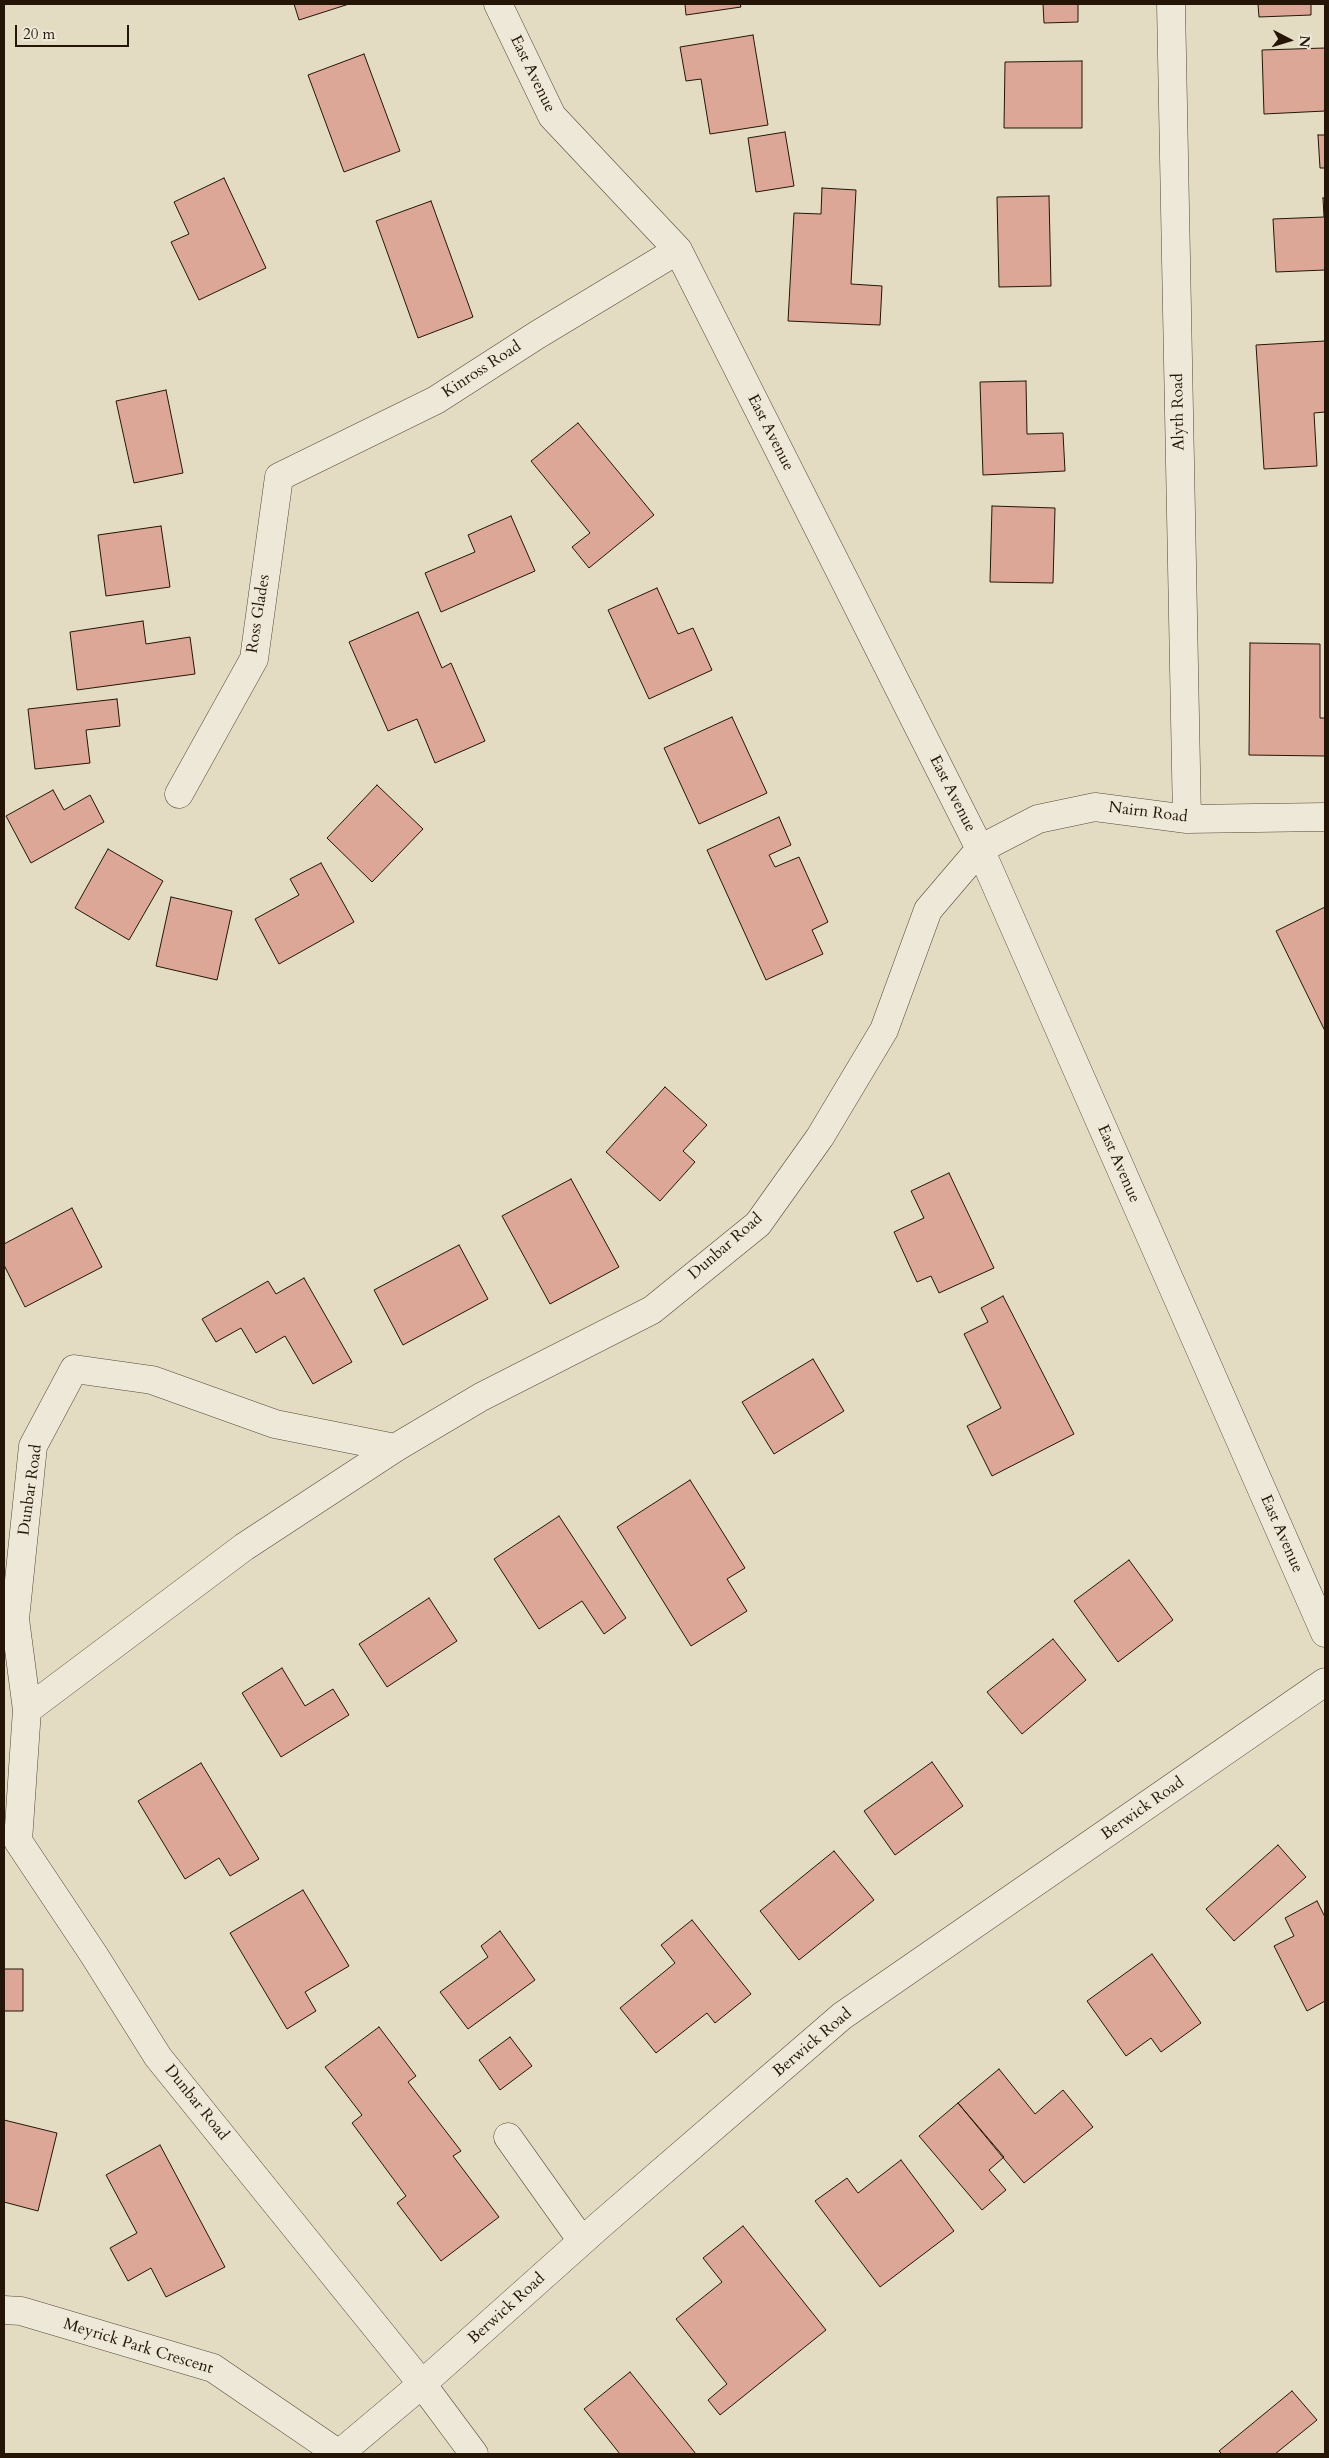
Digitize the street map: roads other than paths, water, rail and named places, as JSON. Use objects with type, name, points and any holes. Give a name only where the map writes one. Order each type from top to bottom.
[{"type":"street","name":"East Avenue","points":[[498,4],[552,116],[678,250],[980,849],[1325,1633]]},
{"type":"street","name":"Alyth Road","points":[[1171,4],[1187,820]]},
{"type":"street","name":"Kinross Road","points":[[279,477],[436,400],[537,335],[678,250]]},
{"type":"street","name":"Ross Glades","points":[[179,794],[254,659],[279,477]]},
{"type":"street","name":"Nairn Road","points":[[980,849],[1038,819],[1095,807],[1187,820],[1325,817]]},
{"type":"street","name":"Dunbar Road","points":[[27,1710],[244,1547],[395,1448],[481,1397],[652,1310],[758,1224],[820,1137],[884,1030],[928,910],[980,849]]},
{"type":"street","name":"Dunbar Road","points":[[395,1448],[275,1424],[152,1380],[74,1369],[33,1446],[15,1619],[27,1710],[18,1841],[94,1955],[158,2058],[422,2384],[474,2454]]},
{"type":"street","name":"Berwick Road","points":[[339,2454],[422,2384],[582,2241],[842,2016],[1325,1682]]},
{"type":"street","points":[[508,2137],[582,2241]]},
{"type":"street","name":"Meyrick Park Crescent","points":[[4,2310],[21,2311],[213,2368],[339,2454]]}]
